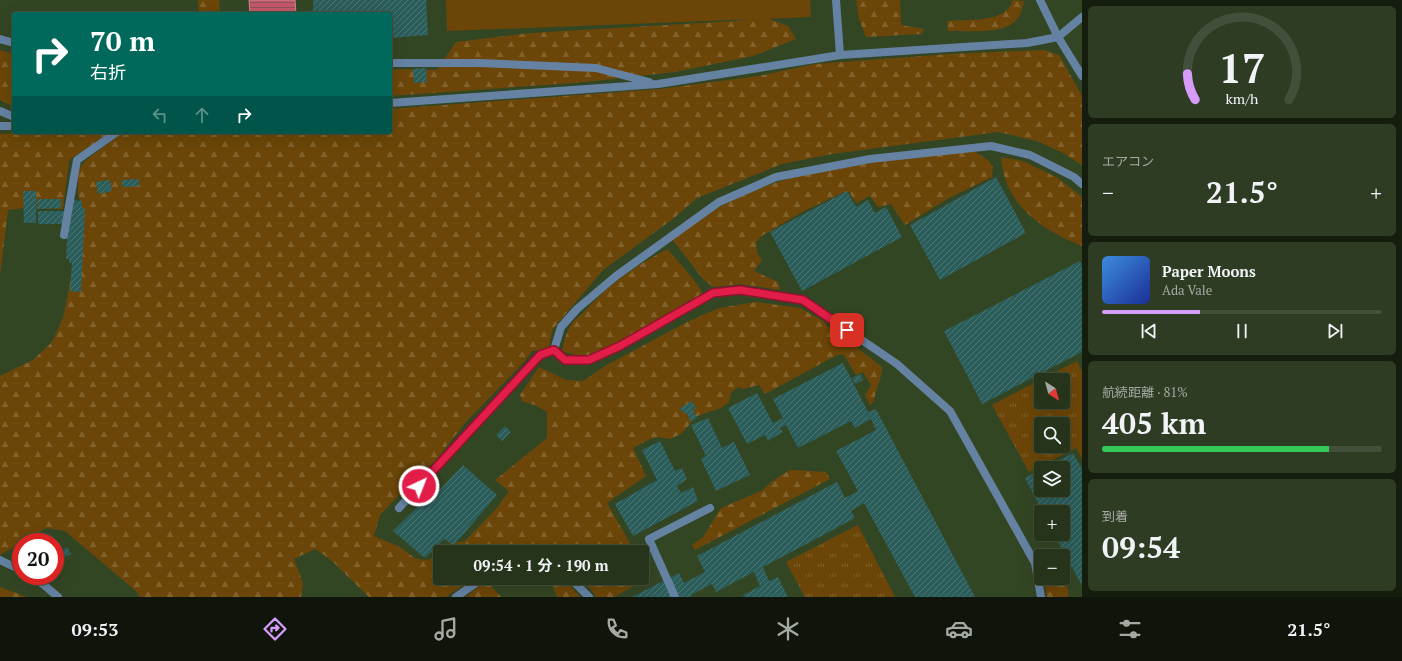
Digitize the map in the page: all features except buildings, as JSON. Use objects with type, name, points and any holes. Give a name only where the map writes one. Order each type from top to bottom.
[{"type":"street","points":[[836,0],[840,55]]},
{"type":"street","points":[[1040,0],[1058,36],[1082,76]]},
{"type":"street","points":[[392,103],[658,84],[840,55],[1027,43],[1058,36],[1082,17]]},
{"type":"street","points":[[0,39],[12,42]]},
{"type":"street","points":[[392,63],[479,63],[596,68],[658,84]]},
{"type":"street","points":[[0,111],[12,116]]},
{"type":"street","points":[[0,126],[12,126]]},
{"type":"street","points":[[64,235],[77,160],[114,134]]},
{"type":"street","points":[[554,350],[561,327],[577,309],[616,276],[719,202],[776,177],[870,159],[991,146],[1030,155],[1074,177],[1082,184]]},
{"type":"street","points":[[554,350],[565,360],[589,360],[620,346],[713,293],[740,290],[803,300],[897,364],[950,411],[1034,563],[1041,597]]},
{"type":"street","points":[[399,508],[540,355],[554,350]]},
{"type":"street","points":[[675,597],[649,539],[710,508]]},
{"type":"street","points":[[0,560],[12,566]]},
{"type":"street","points":[[44,585],[58,597]]},
{"type":"street","points":[[459,596],[473,585]]},
{"type":"street","points":[[577,585],[589,597]]},
{"type":"green space","points":[[198,0],[219,0],[220,12],[199,12]]},
{"type":"green space","points":[[446,0],[810,0],[811,17],[447,31]]},
{"type":"green space","points":[[856,0],[900,0],[901,25],[924,29],[922,34],[866,37],[859,19]]},
{"type":"green space","points":[[1013,0],[1024,1],[1018,18],[1012,24],[995,30],[948,31],[947,21],[975,20],[994,17],[1003,13],[1009,8]]},
{"type":"green space","points":[[764,17],[788,26],[796,39],[753,56],[675,72],[586,82],[392,96],[392,69],[437,70],[456,42],[531,33],[735,21]]},
{"type":"green space","points":[[0,50],[12,53],[12,106],[0,100]]},
{"type":"green space","points":[[1043,50],[1059,55],[1082,96],[1082,165],[1063,153],[1037,141],[998,132],[832,154],[782,164],[697,198],[674,218],[603,270],[552,330],[549,348],[532,351],[524,362],[465,423],[436,460],[380,515],[374,536],[400,547],[416,559],[429,560],[433,557],[433,585],[464,585],[446,597],[369,597],[331,560],[315,549],[294,559],[303,583],[301,597],[140,597],[137,592],[65,531],[46,528],[37,533],[12,533],[12,548],[0,555],[0,376],[33,360],[52,342],[63,318],[76,254],[81,204],[78,194],[78,171],[85,161],[121,134],[392,134],[392,109],[660,89],[759,76],[815,64],[950,54]]},
{"type":"green space","points":[[0,134],[108,134],[69,160],[63,209],[23,208],[8,210],[0,276]]},
{"type":"green space","points":[[974,151],[989,161],[993,167],[992,177],[949,198],[905,225],[891,204],[878,207],[870,196],[856,203],[849,192],[842,193],[804,211],[760,237],[756,243],[757,253],[762,260],[754,271],[778,282],[780,290],[740,284],[713,287],[703,279],[672,239],[703,217],[728,202],[765,186],[794,177],[853,165]]},
{"type":"green space","points":[[1001,157],[1023,161],[1058,178],[1082,197],[1082,246],[1053,232],[1028,214],[1017,202],[1009,189],[1004,174]]},
{"type":"green space","points":[[668,249],[693,278],[703,295],[688,301],[633,336],[592,355],[576,355],[562,351],[566,334],[571,325],[602,293],[623,276]]},
{"type":"green space","points":[[756,302],[800,308],[823,321],[827,326],[882,367],[874,401],[870,405],[865,395],[871,385],[863,372],[856,375],[844,355],[837,355],[765,394],[759,385],[743,389],[738,387],[731,393],[729,402],[721,408],[697,416],[681,434],[670,439],[660,437],[650,439],[633,448],[646,476],[607,503],[630,543],[627,545],[445,545],[465,541],[496,509],[509,491],[495,480],[547,438],[547,412],[537,406],[522,401],[520,395],[539,367],[566,380],[583,381],[605,366],[687,322],[719,308]]},
{"type":"green space","points":[[1077,361],[1082,372],[1082,459],[1076,448],[1070,451],[1070,417],[1034,417],[1034,453],[1066,453],[1051,461],[1034,461],[1034,469],[1029,472],[992,405],[1034,383],[1034,409],[1070,409],[1070,373],[1054,373]]},
{"type":"green space","points":[[790,470],[826,472],[830,479],[695,550],[692,545],[703,537],[721,508],[761,491],[774,480]]},
{"type":"green space","points":[[858,525],[895,597],[805,597],[786,562]]},
{"type":"green space","points":[[481,585],[492,585],[491,586],[501,597],[466,597]]},
{"type":"green space","points":[[553,585],[570,585],[580,597],[557,597]]},
{"type":"green space","points":[[586,585],[634,586],[614,597],[596,597]]},
{"type":"green space","points":[[1045,585],[1066,585],[1068,597],[1047,597]]},
{"type":"green space","points":[[0,587],[27,597],[0,597]]},
{"type":"shaded area","points":[[249,0],[295,0],[296,12],[250,12]]},
{"type":"route","points":[[419,486],[540,355],[554,350],[565,360],[589,360],[620,346],[713,293],[740,290],[803,300],[847,330]]}]
